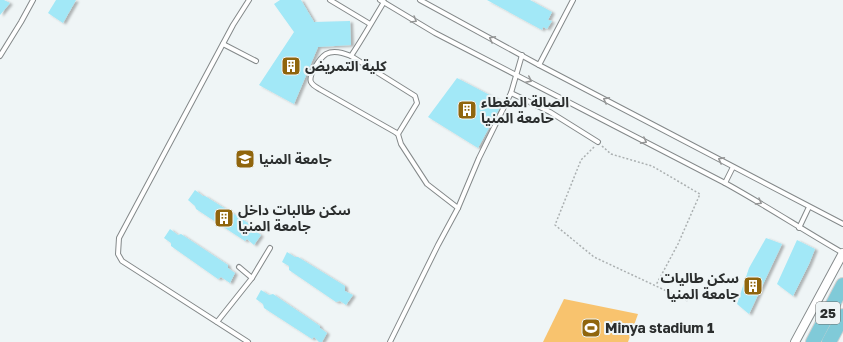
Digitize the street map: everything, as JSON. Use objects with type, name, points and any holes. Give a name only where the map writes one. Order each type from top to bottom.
[{"type":"highway","name":"25","points":[[814,342],[843,285]]},
{"type":"highway","name":"25","points":[[830,342],[843,316]]},
{"type":"street","points":[[795,342],[843,253]]},
{"type":"lane","points":[[0,55],[33,0]]},
{"type":"lane","points":[[248,342],[122,261],[118,254],[119,238],[223,44],[249,0]]},
{"type":"lane","points":[[330,0],[370,24]]},
{"type":"lane","points":[[420,0],[539,65],[843,224]]},
{"type":"lane","points":[[539,65],[573,0]]},
{"type":"lane","points":[[351,56],[366,34],[382,1],[435,33],[725,183],[763,204],[799,228],[843,253]]},
{"type":"lane","points":[[223,44],[256,61]]},
{"type":"lane","points":[[398,134],[417,103],[416,98],[351,56],[344,53],[326,54],[310,76],[311,81],[315,86],[398,134],[401,144],[427,184],[458,208]]},
{"type":"lane","points":[[390,342],[458,208],[479,158],[511,93],[522,55]]},
{"type":"lane","points":[[511,93],[550,112],[598,142]]},
{"type":"lane","points":[[725,183],[733,167]]},
{"type":"lane","points":[[799,228],[809,207]]},
{"type":"lane","points":[[217,322],[252,278],[270,248]]},
{"type":"lane","points":[[239,267],[252,278]]},
{"type":"path","points":[[656,285],[678,244],[700,194],[652,166],[611,154],[598,142],[581,160],[555,225],[594,257],[688,301]]},
{"type":"shaded area","name":"Minya stadium 1","points":[[564,299],[638,314],[628,342],[543,342]]},
{"type":"building","points":[[0,0],[10,3],[0,15]]},
{"type":"building","points":[[56,0],[76,0],[63,23],[48,13]]},
{"type":"building","name":"كلية التمريض","points":[[280,0],[301,0],[314,22],[350,21],[351,45],[318,47],[294,104],[259,85],[294,32],[274,4]]},
{"type":"building","points":[[487,0],[530,0],[552,12],[548,20],[552,21],[547,29],[543,27],[542,30]]},
{"type":"building","name":"الصالة المغطاء حامعة المنيا","points":[[457,78],[503,102],[478,148],[428,117]]},
{"type":"building","name":"سكن طالبات داخل جامعة المنيا","points":[[195,190],[253,226],[253,230],[261,235],[254,245],[247,239],[245,241],[196,209],[195,206],[188,200]]},
{"type":"building","name":"سكن طالبات داخل جامعة المنيا","points":[[170,229],[178,235],[181,234],[228,265],[228,268],[235,273],[230,283],[221,277],[218,279],[171,246],[171,243],[164,238]]},
{"type":"building","name":"سكن طاليات جامعة المنيا","points":[[766,238],[782,244],[749,314],[737,304],[749,268]]},
{"type":"building","points":[[797,240],[815,249],[793,296],[777,284]]},
{"type":"building","name":"سكن طالبات داخل جامعة المنيا","points":[[287,252],[295,257],[298,257],[345,286],[345,291],[353,295],[346,305],[340,301],[336,302],[289,270],[289,266],[282,262]]},
{"type":"building","points":[[261,290],[269,295],[273,294],[320,326],[320,328],[327,333],[322,342],[319,342],[314,337],[312,339],[264,308],[263,304],[256,299]]},
{"type":"place","name":"كلية التمريض","points":[[291,66]]},
{"type":"place","name":"الصالة المغطاء حامعة المنيا","points":[[467,110]]},
{"type":"place","name":"جامعة المنيا","points":[[245,159]]},
{"type":"place","name":"سكن طالبات داخل جامعة المنيا","points":[[224,218]]},
{"type":"place","name":"سكن طاليات جامعة المنيا","points":[[753,286]]},
{"type":"place","name":"Minya stadium 1","points":[[591,328]]}]
